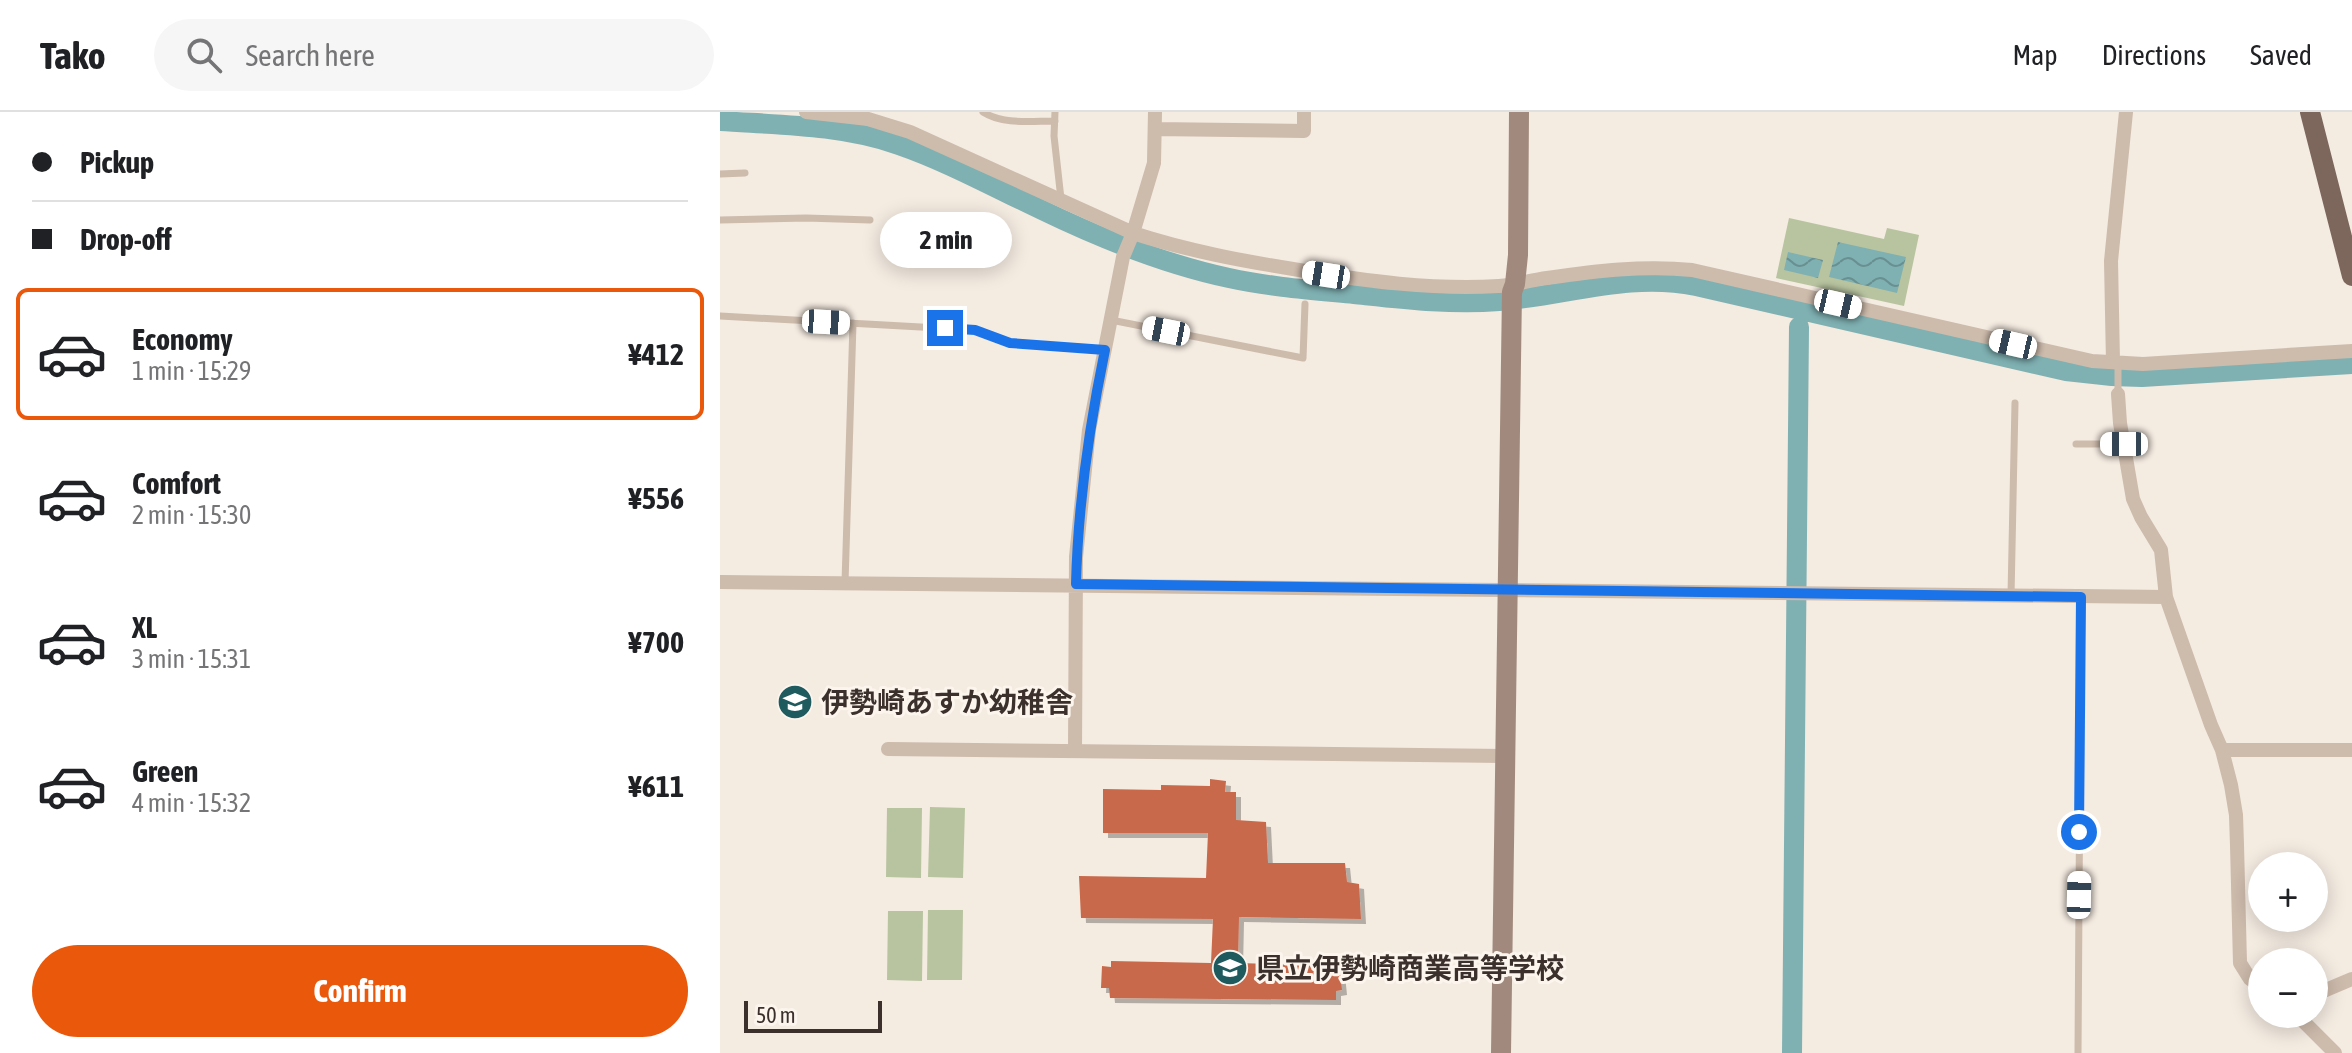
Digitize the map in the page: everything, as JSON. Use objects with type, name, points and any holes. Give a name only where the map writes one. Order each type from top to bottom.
[{"type":"main road","points":[[2310,112],[2352,276]]},
{"type":"street","points":[[806,112],[868,119],[910,132],[1133,233],[1167,245],[1217,257],[1354,280],[1437,287],[1500,286],[1513,296]]},
{"type":"street","points":[[1075,751],[1076,557],[1089,430],[1123,257],[1154,163],[1155,112]]},
{"type":"street","points":[[1155,129],[1304,131],[1304,112]]},
{"type":"street","points":[[1501,1053],[1507,590],[1513,296],[1518,255],[1519,112]]},
{"type":"street","points":[[2116,366],[2111,261],[2126,112]]},
{"type":"street","points":[[1513,296],[1617,269],[1650,267],[1692,270],[2116,366],[2352,351]]},
{"type":"street","points":[[2118,388],[2133,499],[2161,550],[2166,597],[2222,750],[2236,815],[2240,963],[2248,976]]},
{"type":"street","points":[[720,582],[2166,597]]},
{"type":"street","points":[[888,749],[1504,756]]},
{"type":"street","points":[[2222,750],[2352,750]]},
{"type":"street","points":[[2328,989],[2352,979]]},
{"type":"street","points":[[2310,1028],[2335,1053]]},
{"type":"lane","points":[[983,112],[1002,120],[1055,121]]},
{"type":"lane","points":[[1055,112],[1054,136],[1061,199]]},
{"type":"lane","points":[[720,174],[745,173]]},
{"type":"lane","points":[[720,220],[870,220]]},
{"type":"lane","points":[[1111,320],[1303,358],[1305,304]]},
{"type":"lane","points":[[720,316],[975,330],[1010,343],[1105,350]]},
{"type":"lane","points":[[845,583],[853,323]]},
{"type":"lane","points":[[2116,366],[2118,388]]},
{"type":"lane","points":[[2011,596],[2015,403]]},
{"type":"lane","points":[[2076,444],[2124,444]]},
{"type":"lane","points":[[2078,1053],[2081,597]]},
{"type":"green space","points":[[1789,218],[1884,239],[1887,228],[1919,235],[1904,306],[1776,278]]},
{"type":"green space","points":[[930,807],[965,808],[963,878],[928,877]]},
{"type":"green space","points":[[887,808],[922,808],[921,878],[886,877]]},
{"type":"green space","points":[[928,910],[963,910],[962,980],[927,980]]},
{"type":"green space","points":[[888,911],[923,911],[922,981],[887,980]]},
{"type":"water","points":[[1838,242],[1906,257],[1897,293],[1829,277]]},
{"type":"water","points":[[1788,252],[1823,260],[1818,278],[1784,270]]},
{"type":"building","points":[[1210,779],[1226,781],[1225,792],[1236,792],[1236,820],[1266,822],[1268,863],[1345,863],[1347,882],[1359,884],[1361,919],[1239,917],[1238,963],[1331,966],[1340,970],[1342,990],[1336,991],[1336,1000],[1110,998],[1109,988],[1101,988],[1102,966],[1111,967],[1111,961],[1211,963],[1213,919],[1081,918],[1079,876],[1206,878],[1208,833],[1103,833],[1103,789],[1161,790],[1161,785],[1210,786]]},
{"type":"waterway","points":[[720,121],[811,127],[877,138],[935,159],[1133,250],[1180,266],[1260,284],[1463,302],[1499,301],[1622,283],[1671,282],[2066,371],[2142,377],[2352,364]]},
{"type":"waterway","points":[[1792,1053],[1799,327]]},
{"type":"place","name":"伊勢崎あすか幼稚舎","points":[[795,702]]},
{"type":"place","name":"県立伊勢崎商業高等学校","points":[[1230,968]]},
{"type":"route","points":[[945,328],[975,330],[1010,343],[1105,350],[1089,430],[1076,584],[2081,597],[2079,832]]}]
